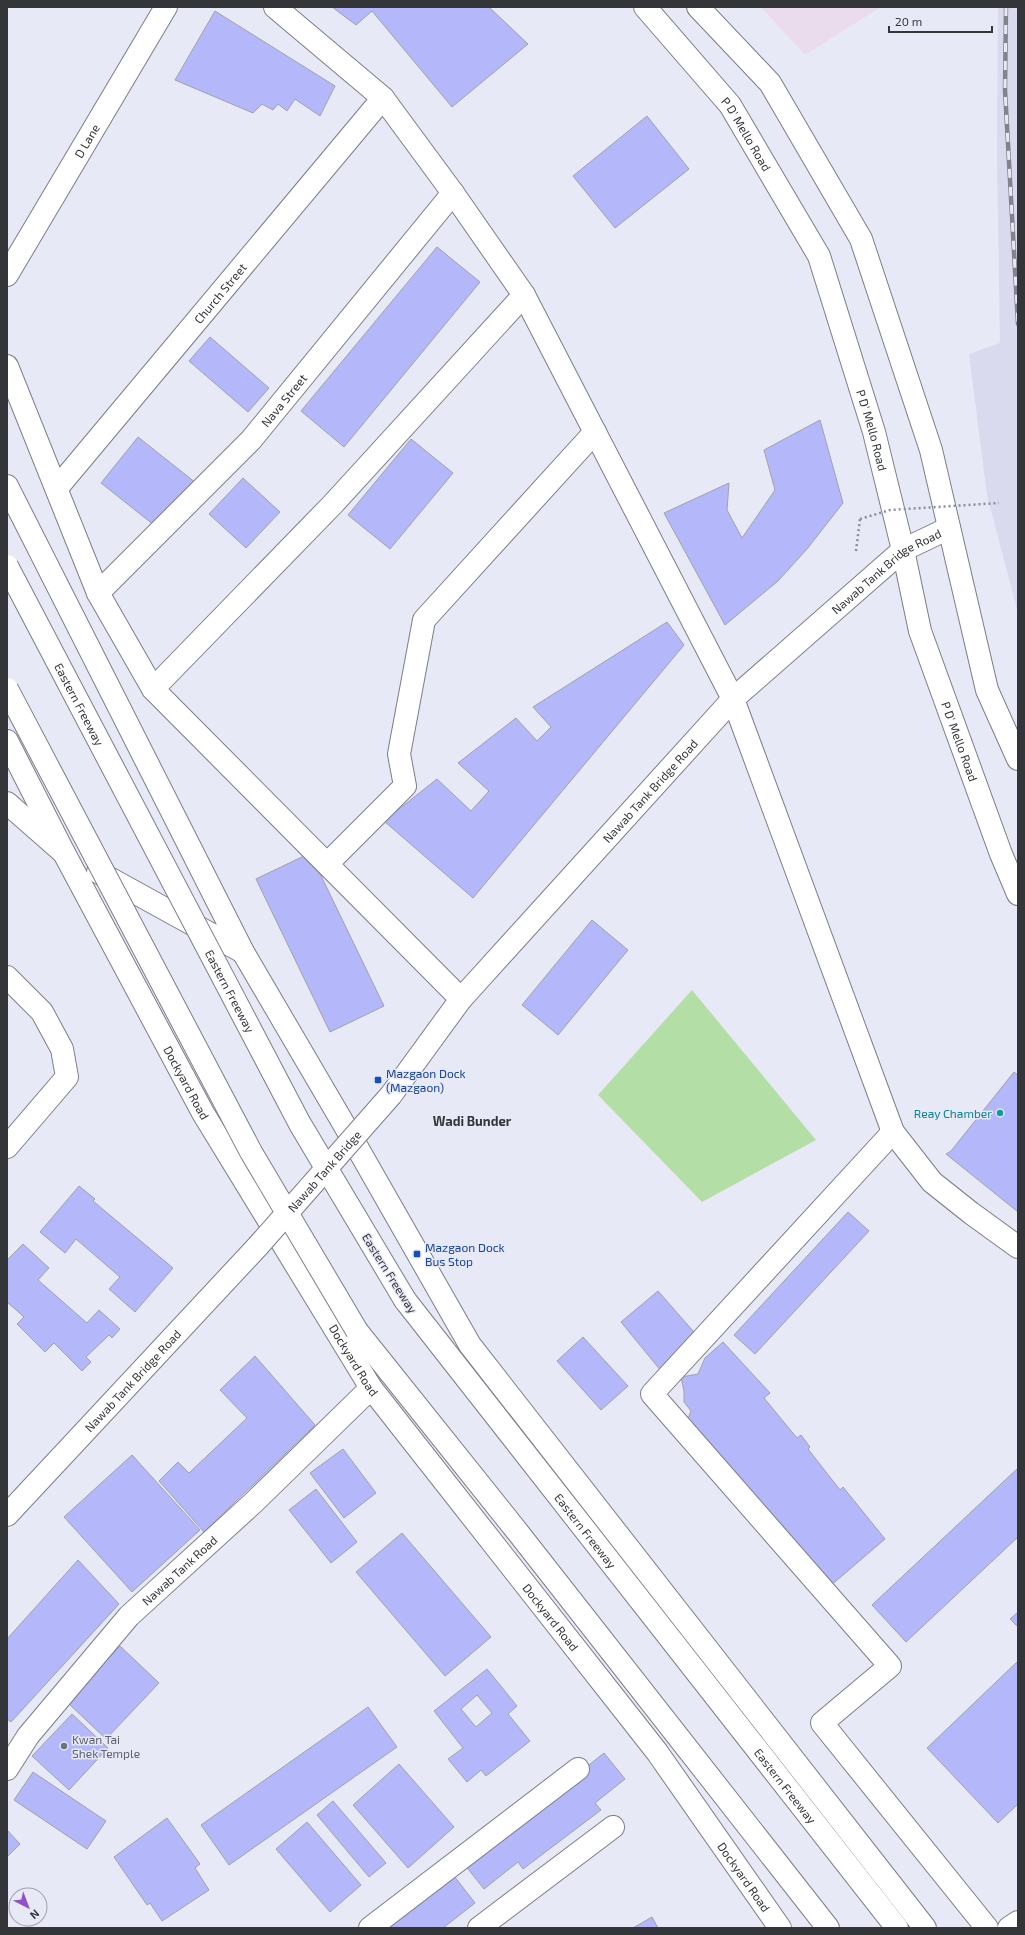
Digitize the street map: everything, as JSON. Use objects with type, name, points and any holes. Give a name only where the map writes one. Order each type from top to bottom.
[{"type":"main road","name":"D Lane","points":[[7,275],[166,7]]},
{"type":"main road","points":[[275,7],[383,98],[453,193],[524,295],[733,698],[893,1132],[932,1182],[971,1213],[1018,1247]]},
{"type":"main road","name":"P D' Mello Road","points":[[644,7],[730,105],[819,256],[874,432],[903,550],[920,631],[1000,854],[1018,894]]},
{"type":"main road","points":[[698,7],[770,83],[861,239],[931,450],[987,690],[1018,759]]},
{"type":"main road","name":"Church Street","points":[[57,488],[383,98]]},
{"type":"main road","name":"Nava Street","points":[[98,593],[251,440],[453,193]]},
{"type":"main road","points":[[153,689],[333,504],[524,295]]},
{"type":"main road","points":[[7,366],[98,593],[153,689],[461,999]]},
{"type":"main road","points":[[327,864],[405,786],[399,754],[424,620],[595,432]]},
{"type":"main road","points":[[7,486],[243,952],[349,1133],[470,1345],[925,1928]]},
{"type":"main road","name":"Nawab Tank Bridge Road","points":[[391,1095],[461,999],[733,698],[903,550],[949,528]]},
{"type":"main road","name":"Eastern Freeway","points":[[7,566],[300,1124],[404,1300],[897,1928]]},
{"type":"main road","points":[[7,689],[251,1152],[357,1331],[520,1535],[828,1928]]},
{"type":"main road","name":"Dockyard Road","points":[[7,741],[64,853],[203,1113],[371,1388],[657,1752],[780,1928]]},
{"type":"main road","points":[[7,803],[64,853],[243,952]]},
{"type":"main road","points":[[7,977],[42,1012],[62,1049],[67,1077],[7,1147]]},
{"type":"main road","name":"Nawab Tank Bridge","points":[[258,1246],[391,1095]]},
{"type":"main road","points":[[893,1132],[652,1394],[890,1666],[822,1723],[986,1928]]},
{"type":"main road","points":[[269,1222],[349,1133]]},
{"type":"main road","name":"Nawab Tank Bridge Road","points":[[7,1515],[258,1246]]},
{"type":"main road","name":"Nawab Tank Road","points":[[7,1769],[28,1736],[130,1616],[253,1503],[371,1388]]},
{"type":"main road","points":[[370,1928],[578,1769]]},
{"type":"main road","points":[[478,1928],[613,1827]]},
{"type":"main road","points":[[1009,1928],[1018,1922]]},
{"type":"path","points":[[860,519],[890,510],[999,503]]},
{"type":"shaded area","points":[[761,7],[881,7],[805,55]]},
{"type":"shaded area","points":[[998,7],[1018,7],[1018,613],[987,495],[969,354],[1000,343],[997,157]]},
{"type":"green space","points":[[692,990],[816,1140],[702,1202],[598,1095]]},
{"type":"building","points":[[332,7],[489,7],[528,44],[452,107],[372,11],[356,25]]},
{"type":"building","points":[[215,11],[335,86],[320,116],[295,99],[287,111],[278,104],[273,110],[262,104],[253,113],[175,80]]},
{"type":"building","points":[[647,116],[689,169],[615,228],[573,176]]},
{"type":"building","points":[[437,247],[480,282],[344,447],[301,411]]},
{"type":"building","points":[[210,337],[269,388],[248,412],[189,361]]},
{"type":"building","points":[[820,420],[843,503],[807,549],[778,581],[725,625],[664,513],[729,483],[727,510],[742,538],[775,490],[764,450]]},
{"type":"building","points":[[138,437],[196,483],[159,529],[101,483]]},
{"type":"building","points":[[411,439],[453,473],[390,549],[348,515]]},
{"type":"building","points":[[243,478],[280,512],[246,548],[209,514]]},
{"type":"building","points":[[667,622],[684,645],[473,898],[384,821],[437,779],[471,811],[489,791],[458,763],[516,718],[537,741],[551,727],[533,707]]},
{"type":"building","points":[[310,853],[384,1006],[330,1032],[256,879]]},
{"type":"building","points":[[592,920],[628,950],[558,1035],[522,1005]]},
{"type":"building","name":"Reay Chamber","points":[[1014,1072],[1018,1075],[1018,1212],[946,1154],[951,1151]]},
{"type":"building","points":[[79,1186],[95,1199],[93,1201],[173,1268],[135,1312],[109,1289],[120,1277],[76,1239],[65,1253],[40,1232]]},
{"type":"building","points":[[848,1212],[869,1231],[755,1354],[734,1335]]},
{"type":"building","points":[[23,1244],[49,1268],[38,1280],[87,1323],[99,1310],[120,1329],[112,1338],[109,1335],[86,1357],[91,1362],[82,1371],[54,1343],[45,1352],[17,1324],[24,1317],[7,1302],[7,1260]]},
{"type":"building","points":[[658,1291],[700,1339],[662,1372],[621,1322]]},
{"type":"building","points":[[583,1337],[628,1386],[601,1410],[557,1361]]},
{"type":"building","points":[[723,1342],[770,1393],[764,1398],[797,1438],[801,1435],[810,1447],[808,1449],[840,1490],[843,1487],[885,1539],[829,1587],[687,1421],[691,1411],[684,1402],[684,1391],[681,1377],[698,1374],[705,1358]]},
{"type":"building","points":[[255,1356],[315,1425],[204,1532],[159,1481],[178,1462],[189,1473],[247,1418],[220,1390]]},
{"type":"building","points":[[343,1449],[376,1493],[344,1518],[310,1473]]},
{"type":"building","points":[[132,1455],[200,1530],[132,1592],[64,1517]]},
{"type":"building","points":[[1018,1468],[1018,1537],[906,1642],[872,1605]]},
{"type":"building","points":[[316,1489],[357,1542],[331,1563],[289,1510]]},
{"type":"building","points":[[402,1533],[491,1637],[445,1676],[356,1572]]},
{"type":"building","points":[[78,1560],[119,1604],[11,1722],[7,1719],[7,1639]]},
{"type":"building","points":[[1018,1612],[1018,1627],[1010,1619]]},
{"type":"building","points":[[120,1646],[159,1683],[106,1739],[67,1702]]},
{"type":"building","points":[[1018,1661],[1018,1804],[998,1823],[927,1748]]},
{"type":"building","points":[[487,1669],[517,1706],[508,1714],[530,1741],[486,1776],[481,1770],[467,1782],[448,1759],[463,1748],[434,1711]],"holes":[[[477,1695],[492,1713],[476,1727],[461,1709]]]},
{"type":"building","points":[[368,1707],[397,1747],[229,1865],[201,1825]]},
{"type":"building","points":[[72,1714],[108,1748],[69,1790],[32,1756]]},
{"type":"building","points":[[604,1753],[625,1779],[595,1803],[601,1810],[523,1869],[518,1862],[484,1889],[464,1864]]},
{"type":"building","points":[[399,1764],[454,1827],[408,1868],[353,1805]]},
{"type":"building","points":[[33,1772],[106,1821],[87,1849],[14,1800]]},
{"type":"building","points":[[333,1801],[386,1863],[369,1877],[317,1815]]},
{"type":"building","points":[[167,1818],[200,1864],[195,1868],[209,1890],[162,1921],[150,1903],[147,1905],[114,1857]]},
{"type":"building","points":[[307,1822],[361,1885],[330,1912],[276,1849]]},
{"type":"building","points":[[7,1830],[20,1844],[7,1857]]},
{"type":"building","points":[[454,1876],[475,1903],[443,1928],[388,1928]]},
{"type":"building","points":[[652,1917],[658,1928],[633,1928]]},
{"type":"railway","points":[[1006,7],[1005,90],[1018,324]]},
{"type":"place","name":"Mazgaon Dock (Mazgaon)","points":[[378,1080]]},
{"type":"place","name":"Reay Chamber","points":[[1000,1113]]},
{"type":"place","name":"Mazgaon Dock Bus Stop","points":[[417,1254]]},
{"type":"place","name":"Kwan Tai Shek Temple","points":[[64,1746]]},
{"type":"district","name":"Wadi Bunder","points":[[472,1121]]}]
